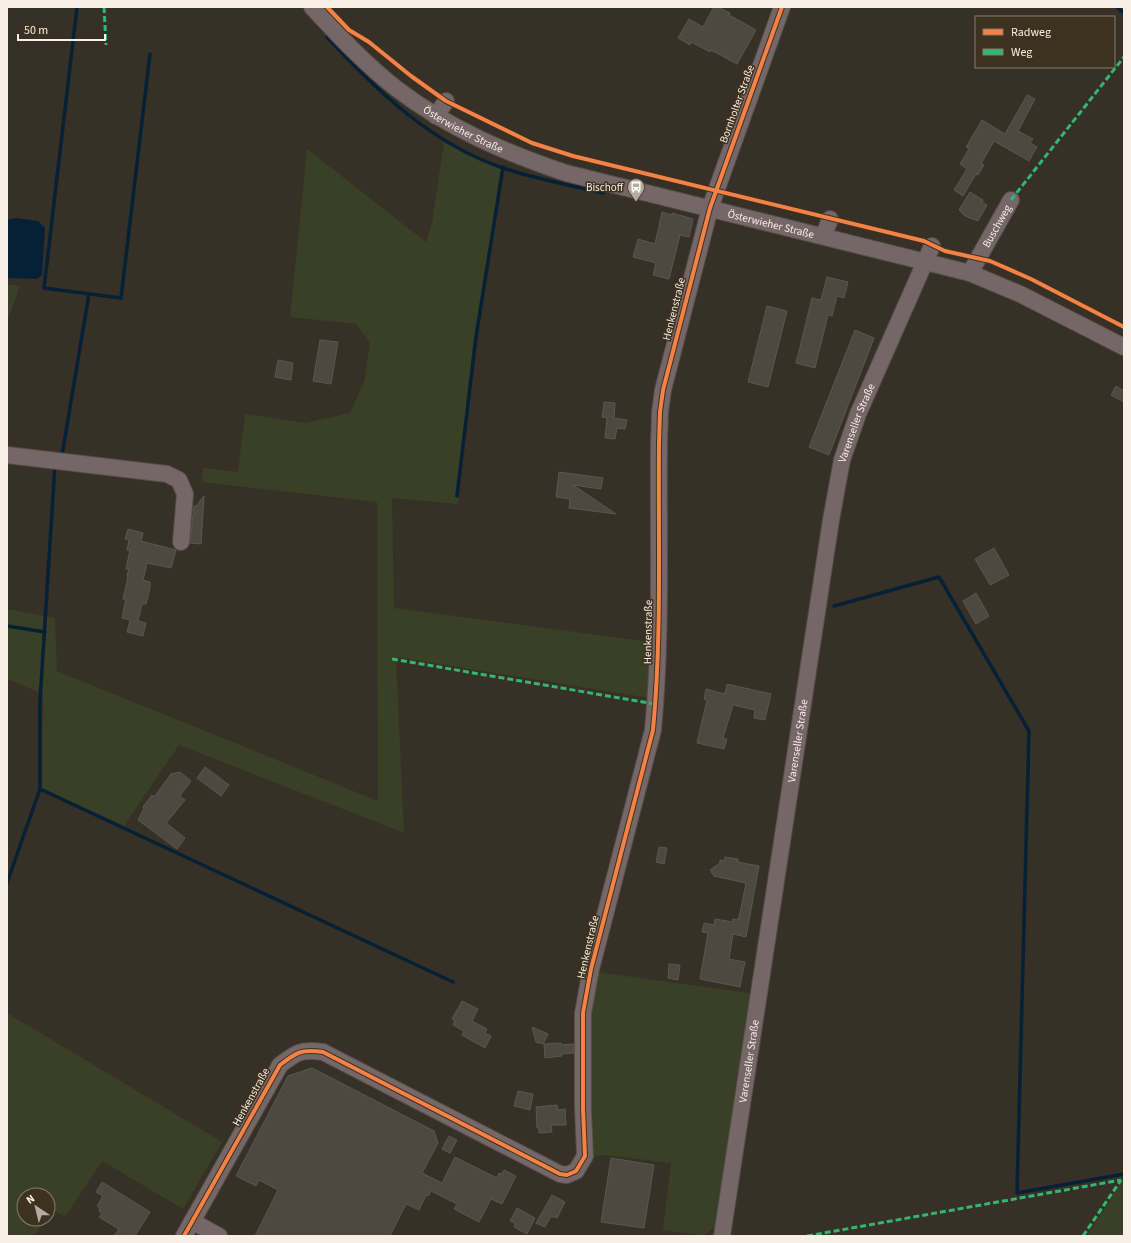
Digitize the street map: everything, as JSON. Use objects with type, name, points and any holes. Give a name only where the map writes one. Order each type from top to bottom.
[{"type":"street","name":"Österwieher Straße","points":[[312,7],[351,48],[397,89],[436,116],[499,149],[524,160],[566,173],[824,235],[970,273],[1020,294],[1124,347]]},
{"type":"street","name":"Bornholter Straße","points":[[710,208],[782,7]]},
{"type":"street","points":[[436,116],[446,101]]},
{"type":"street","name":"Buschweg","points":[[970,273],[1011,200]]},
{"type":"street","name":"Henkenstraße","points":[[184,1236],[280,1065],[297,1052],[309,1050],[323,1052],[560,1174],[567,1175],[576,1172],[586,1156],[583,1108],[583,1027],[586,999],[591,969],[653,730],[656,697],[657,654],[660,412],[663,390],[710,208]]},
{"type":"street","points":[[824,235],[830,219]]},
{"type":"street","name":"Varenseller Straße","points":[[722,1236],[830,528],[842,460],[858,414],[927,261],[932,246]]},
{"type":"street","points":[[7,456],[167,474],[178,480],[185,494],[181,542]]},
{"type":"street","points":[[192,1221],[219,1236]]},
{"type":"green space","points":[[444,142],[502,168],[474,338],[456,495],[459,496],[457,504],[392,498],[394,608],[651,642],[650,698],[396,657],[404,833],[179,745],[124,826],[42,788],[43,694],[7,679],[7,609],[55,618],[57,671],[378,801],[377,502],[202,482],[203,468],[238,472],[245,414],[305,423],[350,413],[364,382],[370,343],[356,324],[290,317],[307,149],[426,242],[432,223]]},
{"type":"green space","points":[[7,284],[20,286],[7,322]]},
{"type":"green space","points":[[596,972],[750,993],[715,1226],[704,1236],[663,1230],[671,1163],[604,1155],[594,1156],[589,1028]]},
{"type":"green space","points":[[7,1013],[222,1142],[183,1209],[102,1161],[65,1217],[56,1212],[56,1187],[16,1187],[16,1227],[40,1227],[34,1236],[7,1236]]},
{"type":"green space","points":[[1124,1178],[1124,1236],[1087,1236]]},
{"type":"water","points":[[15,218],[38,221],[45,228],[42,275],[37,279],[7,278],[7,220]]},
{"type":"building","points":[[714,7],[718,7],[730,13],[729,15],[756,30],[737,64],[711,50],[710,52],[691,42],[690,45],[678,38],[689,19],[703,27]]},
{"type":"building","points":[[1027,95],[1035,99],[1018,131],[1033,139],[1030,143],[1037,147],[1029,161],[994,141],[981,164],[984,165],[978,175],[976,174],[963,196],[954,190],[967,169],[960,164],[969,149],[966,147],[982,120],[1005,134]]},
{"type":"building","points":[[970,192],[983,200],[982,202],[987,205],[978,221],[965,216],[959,210]]},
{"type":"building","points":[[662,212],[672,215],[672,213],[693,219],[689,237],[680,235],[669,279],[653,275],[656,263],[633,257],[638,239],[655,244]]},
{"type":"building","points":[[827,277],[848,282],[844,298],[837,296],[832,316],[828,315],[815,368],[796,363],[812,298],[821,300]]},
{"type":"building","points":[[767,306],[787,311],[768,387],[748,382]]},
{"type":"building","points":[[855,330],[874,338],[829,455],[809,447]]},
{"type":"building","points":[[320,340],[338,342],[331,384],[313,381]]},
{"type":"building","points":[[278,360],[293,363],[291,380],[275,377]]},
{"type":"building","points":[[1116,386],[1124,391],[1124,402],[1111,395]]},
{"type":"building","points":[[604,402],[615,403],[614,418],[627,420],[625,429],[617,428],[615,439],[605,438],[607,418],[602,417]]},
{"type":"building","points":[[559,472],[603,478],[601,489],[573,485],[616,514],[569,508],[570,499],[556,497]]},
{"type":"building","points":[[204,496],[201,544],[190,543],[194,506],[196,506]]},
{"type":"building","points":[[128,529],[143,533],[141,541],[176,550],[171,568],[147,563],[143,580],[150,582],[150,588],[146,604],[142,604],[138,621],[146,623],[143,636],[127,632],[130,620],[122,618],[126,599],[123,599],[129,569],[126,569],[130,550],[127,550],[129,540],[125,539]]},
{"type":"building","points":[[994,548],[1009,575],[990,585],[975,559]]},
{"type":"building","points":[[976,593],[989,616],[976,624],[963,601]]},
{"type":"building","points":[[727,684],[771,694],[765,720],[754,718],[755,710],[733,705],[723,738],[727,739],[724,749],[697,743],[707,700],[704,699],[706,689],[725,694]]},
{"type":"building","points":[[205,767],[229,785],[221,796],[197,778]]},
{"type":"building","points":[[180,772],[191,781],[180,796],[185,800],[166,823],[185,838],[177,849],[138,820],[144,808],[143,807],[152,795],[154,797],[171,774]]},
{"type":"building","points":[[659,847],[667,848],[664,864],[656,862]]},
{"type":"building","points":[[725,857],[738,859],[738,862],[759,866],[746,937],[733,934],[729,959],[745,962],[740,987],[700,979],[708,933],[702,932],[704,923],[714,925],[715,919],[733,922],[733,919],[738,920],[740,913],[746,883],[714,876],[710,870],[720,863],[720,860],[724,861]]},
{"type":"building","points":[[669,964],[680,965],[678,980],[668,978]]},
{"type":"building","points":[[462,1001],[478,1009],[472,1021],[487,1029],[485,1033],[491,1036],[485,1048],[462,1035],[464,1031],[453,1025],[455,1021],[452,1019]]},
{"type":"building","points":[[532,1027],[548,1034],[543,1044],[536,1042]]},
{"type":"building","points":[[561,1043],[561,1045],[574,1044],[574,1053],[561,1054],[562,1056],[545,1058],[544,1044]]},
{"type":"building","points":[[312,1068],[434,1131],[438,1143],[422,1173],[442,1183],[455,1157],[497,1178],[499,1173],[502,1174],[504,1170],[516,1176],[502,1204],[491,1199],[479,1222],[454,1209],[457,1204],[431,1191],[428,1196],[426,1195],[419,1210],[406,1204],[390,1236],[255,1236],[278,1190],[259,1180],[256,1186],[236,1176],[288,1076]]},
{"type":"building","points":[[518,1091],[533,1094],[530,1110],[514,1106]]},
{"type":"building","points":[[557,1105],[558,1110],[565,1109],[566,1125],[551,1125],[552,1132],[539,1133],[539,1128],[537,1128],[536,1107]]},
{"type":"building","points":[[449,1136],[457,1140],[450,1153],[442,1149]]},
{"type":"building","points":[[611,1158],[654,1165],[644,1228],[601,1222]]},
{"type":"building","points":[[102,1182],[150,1212],[135,1236],[114,1236],[119,1229],[99,1217],[102,1213],[99,1211],[100,1208],[97,1206],[103,1196],[96,1192]]},
{"type":"building","points":[[552,1195],[565,1202],[557,1218],[551,1216],[545,1227],[536,1223]]},
{"type":"building","points":[[517,1208],[535,1218],[527,1234],[514,1227],[515,1223],[510,1221]]},
{"type":"waterway","points":[[77,7],[44,288],[121,298],[150,54]]},
{"type":"waterway","points":[[1117,7],[1124,13]]},
{"type":"waterway","points":[[327,37],[386,96],[407,114],[453,145],[477,158],[515,172],[603,193]]},
{"type":"waterway","points":[[457,496],[476,337],[503,167]]},
{"type":"waterway","points":[[62,455],[89,294]]},
{"type":"waterway","points":[[7,883],[40,789],[40,701],[55,464]]},
{"type":"waterway","points":[[834,606],[939,577],[1029,731],[1017,1193],[1124,1174]]},
{"type":"waterway","points":[[7,626],[45,632]]},
{"type":"waterway","points":[[40,789],[453,982]]},
{"type":"marked path","points":[[104,7],[106,45]]},
{"type":"marked path","points":[[1011,200],[1124,57]]},
{"type":"marked path","points":[[392,659],[655,704]]},
{"type":"marked path","points":[[807,1236],[1121,1180]]},
{"type":"marked path","points":[[1083,1236],[1121,1180]]},
{"type":"cycle path","points":[[327,7],[349,30],[369,42],[411,76],[446,101],[532,143],[573,156],[924,241],[945,251],[990,261],[1031,279],[1124,327]]},
{"type":"cycle path","points":[[184,1236],[280,1065],[295,1054],[304,1051],[323,1052],[560,1174],[567,1175],[576,1171],[585,1156],[583,1108],[583,1013],[591,969],[653,730],[658,659],[659,444],[660,412],[663,390],[710,208],[782,7]]},
{"type":"place","name":"Bischoff","points":[[636,202]]}]
